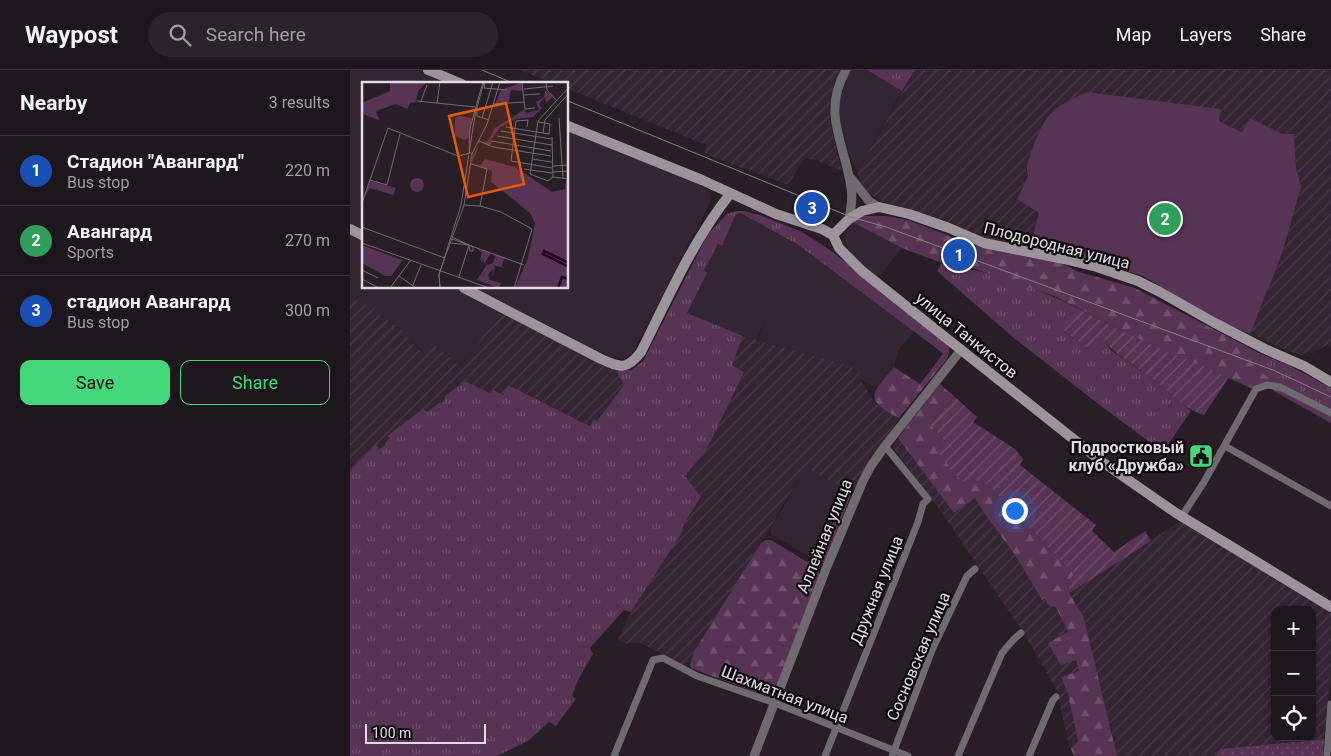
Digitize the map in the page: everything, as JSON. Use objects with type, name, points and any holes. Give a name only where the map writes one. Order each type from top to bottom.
[{"type":"main road","points":[[428,70],[457,82]]},
{"type":"main road","points":[[569,126],[702,180],[776,214],[833,234],[849,219],[862,211],[879,207]]},
{"type":"main road","points":[[466,289],[612,364],[628,365],[641,352],[698,240],[711,218],[730,194]]},
{"type":"main road","name":"Плодородная улица","points":[[879,207],[908,214],[949,228],[984,243],[1064,259],[1138,281],[1266,349],[1304,366],[1331,382]]},
{"type":"main road","points":[[350,229],[362,235]]},
{"type":"main road","name":"улица Танкистов","points":[[833,234],[839,248],[862,271],[1101,461],[1182,516],[1331,607]]},
{"type":"street","points":[[846,70],[838,85],[834,110],[835,123],[851,188],[852,203],[849,219]]},
{"type":"street","points":[[847,171],[856,187],[869,201],[879,207]]},
{"type":"street","name":"Аллейная улица","points":[[754,756],[826,569],[858,492],[871,466],[961,350]]},
{"type":"street","points":[[1182,516],[1225,446],[1256,389],[1267,385],[1280,387],[1331,413]]},
{"type":"street","name":"Дружная улица","points":[[825,756],[918,522],[923,504],[928,499],[885,446]]},
{"type":"street","points":[[1225,446],[1331,506]]},
{"type":"street","name":"Сосновская улица","points":[[893,753],[932,650],[967,576],[975,570]]},
{"type":"street","points":[[958,756],[1002,653],[1021,633]]},
{"type":"street","name":"Шахматная улица","points":[[614,756],[653,660],[663,658],[696,676],[775,703],[893,753],[908,756]]},
{"type":"street","points":[[1029,756],[1056,697]]},
{"type":"street","points":[[1327,756],[1331,704]]},
{"type":"shaded area","points":[[350,70],[415,70],[445,82],[362,82],[362,230],[350,224]]},
{"type":"shaded area","points":[[520,70],[842,70],[834,84],[829,108],[830,122],[842,171],[805,158],[788,185],[705,154],[706,145],[569,89],[569,82],[549,82]]},
{"type":"shaded area","points":[[850,70],[867,70],[902,91],[857,172],[848,151],[840,123],[839,98]]},
{"type":"shaded area","points":[[915,70],[1331,70],[1331,346],[1325,346],[1313,353],[1306,352],[1301,356],[1250,334],[1282,254],[1301,187],[1296,167],[1294,134],[1283,134],[1250,118],[1243,132],[1219,121],[1221,109],[1043,122],[1026,169],[1028,175],[1017,199],[1039,213],[1030,246],[988,239],[889,205],[867,192],[862,184],[857,172]]},
{"type":"shaded area","points":[[569,131],[700,184],[709,191],[710,196],[710,203],[633,352],[624,359],[612,358],[477,289],[569,289]]},
{"type":"shaded area","points":[[741,214],[797,244],[914,331],[898,351],[894,367],[876,387],[816,357],[758,340],[766,317],[757,340],[723,329],[687,313],[707,273],[703,270],[718,244],[722,246],[735,216]]},
{"type":"shaded area","points":[[852,222],[902,248],[878,278],[855,258],[845,243],[845,236]]},
{"type":"shaded area","points":[[350,233],[362,239],[362,289],[458,289],[501,311],[461,366],[437,347],[422,351],[409,340],[404,334],[405,332],[382,315],[380,316],[376,311],[350,297]]},
{"type":"shaded area","points":[[350,297],[377,311],[376,313],[380,316],[405,332],[404,334],[410,338],[409,340],[421,351],[427,344],[437,347],[461,366],[501,311],[599,364],[618,370],[618,375],[624,385],[597,421],[590,426],[509,385],[504,395],[491,393],[465,381],[444,398],[446,400],[442,403],[440,402],[426,412],[424,409],[388,436],[390,438],[386,444],[379,449],[376,446],[350,471]]},
{"type":"shaded area","points":[[743,336],[856,368],[860,375],[859,378],[876,404],[899,418],[856,487],[846,490],[810,470],[803,471],[691,661],[682,665],[639,642],[626,644],[618,640],[631,612],[682,532],[683,525],[701,498],[685,476],[707,449],[744,372],[732,365]]},
{"type":"shaded area","points":[[898,438],[954,513],[975,497],[984,513],[1015,555],[1042,600],[1045,598],[1056,606],[1068,632],[1049,643],[1076,660],[1079,671],[1061,678],[1068,694],[1078,741],[1071,749],[1058,694],[1049,676],[1023,632],[937,506],[894,449],[893,445]]},
{"type":"shaded area","points":[[810,470],[846,490],[819,557],[812,558],[772,535],[770,531],[803,471]]},
{"type":"shaded area","points":[[1182,520],[1331,609],[1331,670],[1324,739],[1316,740],[1316,606],[1271,606],[1271,741],[1303,741],[1221,749],[1216,756],[1117,756],[1084,618],[1069,592]]},
{"type":"green space","points":[[867,70],[915,70],[902,91]]},
{"type":"green space","points":[[1086,92],[1221,109],[1219,121],[1242,132],[1250,118],[1283,134],[1294,134],[1296,167],[1301,187],[1282,254],[1250,334],[1217,320],[1143,276],[1085,258],[1030,246],[1039,213],[1017,199],[1028,176],[1027,166],[1032,150],[1041,127],[1051,113]]},
{"type":"green space","points":[[745,211],[762,216],[802,232],[830,250],[947,342],[949,346],[944,354],[797,244],[740,213],[735,216],[722,246],[718,244],[704,270],[707,273],[687,313],[743,336],[732,365],[744,372],[707,449],[685,476],[701,497],[683,525],[682,532],[631,612],[624,610],[590,648],[593,654],[578,680],[572,696],[576,699],[556,726],[549,722],[528,741],[497,756],[350,756],[350,471],[376,445],[379,449],[385,445],[390,438],[387,436],[423,409],[427,412],[440,402],[442,403],[445,400],[444,397],[465,381],[490,393],[493,390],[503,395],[508,385],[590,426],[594,419],[597,421],[624,385],[618,375],[618,370],[631,370],[643,361],[708,234],[727,214]]},
{"type":"green space","points":[[860,216],[886,216],[908,220],[962,241],[1061,263],[1079,272],[1135,288],[1261,354],[1256,371],[1312,394],[1279,394],[1270,388],[1258,391],[1145,342],[1054,296],[975,269],[942,263],[902,248],[852,222]]},
{"type":"green space","points":[[942,263],[977,270],[1011,281],[1045,293],[1077,308],[1062,330],[1088,349],[1100,336],[1111,350],[1151,378],[1191,411],[1163,452],[1014,338],[937,271]]},
{"type":"green space","points":[[1077,308],[1145,342],[1229,377],[1204,415],[1189,409],[1118,354],[1100,337],[1088,349],[1061,329]]},
{"type":"green space","points":[[949,346],[947,359],[899,418],[880,406],[874,396],[876,390],[894,367],[920,384]]},
{"type":"green space","points":[[1261,354],[1288,365],[1331,388],[1331,423],[1279,394],[1310,394],[1256,371]]},
{"type":"green space","points":[[940,384],[954,396],[930,424],[944,440],[971,479],[988,485],[1075,574],[1066,583],[1071,592],[1069,593],[1084,618],[1117,756],[1074,756],[1071,749],[1078,741],[1068,694],[1061,677],[1079,671],[1076,660],[1061,665],[1048,643],[1068,632],[1056,607],[1049,606],[1045,598],[1042,600],[1015,555],[975,498],[954,513],[898,438]]},
{"type":"green space","points":[[954,396],[977,417],[973,422],[1015,449],[1023,459],[1020,465],[1096,525],[1092,531],[1114,552],[1145,531],[1151,541],[1071,592],[1066,582],[1075,574],[988,485],[971,479],[962,482],[939,454],[944,440],[930,424]]},
{"type":"green space","points":[[846,490],[851,494],[826,561],[822,564],[819,563],[819,558]]},
{"type":"green space","points":[[771,540],[817,568],[820,574],[773,695],[769,697],[691,668],[690,665],[694,652],[761,543]]},
{"type":"green space","points":[[1324,739],[1323,756],[1216,756],[1221,749]]},
{"type":"tram line","points":[[482,70],[510,82]]},
{"type":"tram line","points":[[569,101],[851,217],[886,227],[1273,370],[1331,397]]},
{"type":"place","name":"стадион Авангард","points":[[812,208]]},
{"type":"place","name":"Авангард","points":[[1165,219]]},
{"type":"place","name":"Стадион \"Авангард\"","points":[[959,255]]},
{"type":"place","name":"Подростковый клуб «Дружба»","points":[[1201,456]]}]
